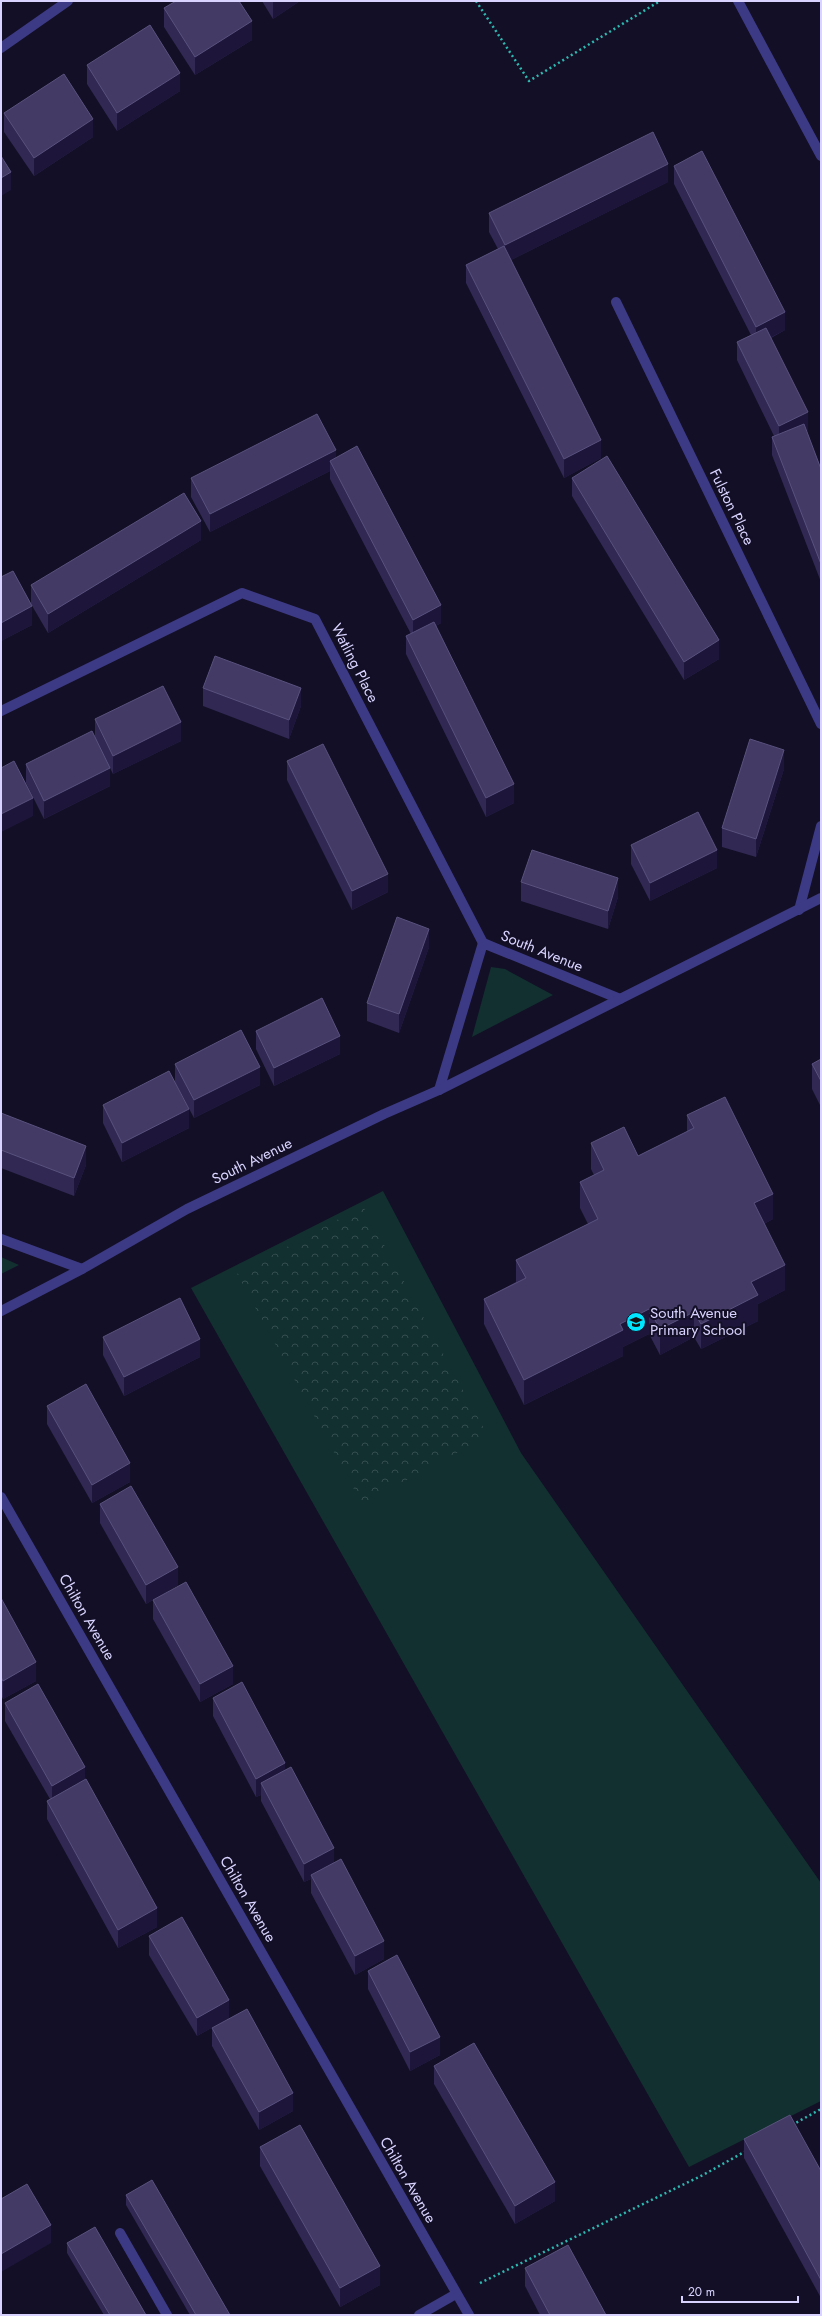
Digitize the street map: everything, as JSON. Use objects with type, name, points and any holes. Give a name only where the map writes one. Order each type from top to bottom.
[{"type":"street","points":[[1,48],[68,1]]},
{"type":"street","points":[[738,1],[821,156]]},
{"type":"street","name":"Fulston Place","points":[[616,302],[821,724]]},
{"type":"street","name":"Watling Place","points":[[1,711],[242,593],[316,619],[483,943]]},
{"type":"street","points":[[799,910],[821,826]]},
{"type":"street","name":"South Avenue","points":[[1,1311],[82,1269],[187,1209],[384,1114],[439,1090],[821,898]]},
{"type":"street","name":"South Avenue","points":[[439,1090],[483,943],[620,999]]},
{"type":"street","points":[[1,1238],[82,1269]]},
{"type":"street","name":"Chilton Avenue","points":[[1,1497],[469,2315]]},
{"type":"street","points":[[120,2233],[167,2315]]},
{"type":"street","points":[[419,2315],[456,2294]]},
{"type":"path","points":[[476,1],[529,81],[660,1]]},
{"type":"path","points":[[786,2128],[821,2109]]},
{"type":"path","points":[[456,2294],[703,2176],[752,2148]]},
{"type":"green space","points":[[491,967],[505,969],[553,995],[472,1037]]},
{"type":"green space","points":[[383,1191],[521,1453],[821,1883],[821,2101],[689,2167],[191,1288]]},
{"type":"green space","points":[[363,1206],[488,1436],[362,1504],[237,1274]]},
{"type":"green space","points":[[1,1257],[19,1265],[1,1274]]},
{"type":"building","points":[[176,1],[239,1],[252,21],[195,57],[164,8]]},
{"type":"building","points":[[150,25],[180,73],[117,113],[87,65]]},
{"type":"building","points":[[64,74],[93,119],[34,158],[4,113]]},
{"type":"building","points":[[653,132],[668,164],[505,245],[489,213]]},
{"type":"building","points":[[702,151],[785,312],[756,327],[674,166]]},
{"type":"building","points":[[1,156],[11,172],[1,178]]},
{"type":"building","points":[[504,246],[601,440],[564,459],[466,265]]},
{"type":"building","points":[[766,328],[808,412],[779,426],[737,342]]},
{"type":"building","points":[[317,414],[336,450],[210,514],[191,478]]},
{"type":"building","points":[[804,424],[821,469],[821,564],[772,437]]},
{"type":"building","points":[[357,446],[441,605],[413,620],[330,461]]},
{"type":"building","points":[[607,456],[719,640],[684,662],[572,478]]},
{"type":"building","points":[[184,493],[201,521],[48,614],[31,585]]},
{"type":"building","points":[[13,571],[32,606],[1,623],[1,577]]},
{"type":"building","points":[[434,622],[514,784],[486,798],[406,636]]},
{"type":"building","points":[[215,656],[301,688],[289,720],[203,688]]},
{"type":"building","points":[[163,686],[181,722],[113,756],[95,719]]},
{"type":"building","points":[[92,731],[110,768],[44,801],[26,764]]},
{"type":"building","points":[[750,739],[784,750],[756,839],[722,828]]},
{"type":"building","points":[[323,744],[388,874],[352,891],[287,761]]},
{"type":"building","points":[[14,761],[33,798],[1,814],[1,768]]},
{"type":"building","points":[[698,812],[717,850],[650,883],[631,845]]},
{"type":"building","points":[[532,850],[618,878],[608,911],[521,882]]},
{"type":"building","points":[[397,917],[429,929],[399,1014],[367,1003]]},
{"type":"building","points":[[322,998],[340,1036],[274,1068],[256,1031]]},
{"type":"building","points":[[241,1030],[260,1067],[194,1100],[175,1064]]},
{"type":"building","points":[[821,1059],[821,1081],[812,1064]]},
{"type":"building","points":[[169,1071],[189,1109],[122,1143],[103,1105]]},
{"type":"building","points":[[725,1097],[773,1194],[754,1203],[785,1265],[751,1282],[758,1295],[701,1324],[694,1312],[660,1329],[649,1309],[620,1324],[623,1330],[524,1380],[484,1299],[526,1278],[516,1260],[598,1219],[580,1182],[604,1170],[591,1143],[624,1127],[638,1156],[694,1128],[687,1115]]},
{"type":"building","points":[[1,1113],[86,1146],[74,1178],[1,1150]]},
{"type":"building","points":[[180,1298],[200,1339],[124,1377],[103,1337]]},
{"type":"building","points":[[86,1384],[130,1463],[92,1485],[47,1406]]},
{"type":"building","points":[[131,1486],[178,1567],[146,1585],[100,1504]]},
{"type":"building","points":[[186,1582],[233,1666],[200,1684],[153,1600]]},
{"type":"building","points":[[1,1598],[36,1662],[3,1681],[1,1677]]},
{"type":"building","points":[[242,1682],[285,1763],[256,1779],[213,1698]]},
{"type":"building","points":[[38,1684],[85,1767],[52,1786],[5,1703]]},
{"type":"building","points":[[291,1767],[334,1848],[304,1864],[261,1783]]},
{"type":"building","points":[[86,1779],[157,1908],[118,1930],[47,1801]]},
{"type":"building","points":[[341,1859],[384,1941],[355,1956],[311,1875]]},
{"type":"building","points":[[182,1917],[229,2000],[197,2018],[149,1936]]},
{"type":"building","points":[[397,1955],[440,2037],[410,2052],[368,1971]]},
{"type":"building","points":[[247,2009],[293,2093],[259,2112],[212,2028]]},
{"type":"building","points":[[474,2043],[555,2182],[515,2206],[434,2066]]},
{"type":"building","points":[[790,2115],[821,2171],[821,2280],[744,2139]]},
{"type":"building","points":[[300,2125],[380,2266],[340,2288],[260,2147]]},
{"type":"building","points":[[152,2180],[230,2315],[196,2315],[126,2195]]},
{"type":"building","points":[[27,2184],[51,2225],[1,2254],[1,2199]]},
{"type":"building","points":[[95,2227],[146,2315],[110,2315],[67,2243]]},
{"type":"building","points":[[568,2245],[606,2315],[550,2315],[525,2268]]},
{"type":"place","name":"South Avenue Primary School","points":[[636,1322]]}]
